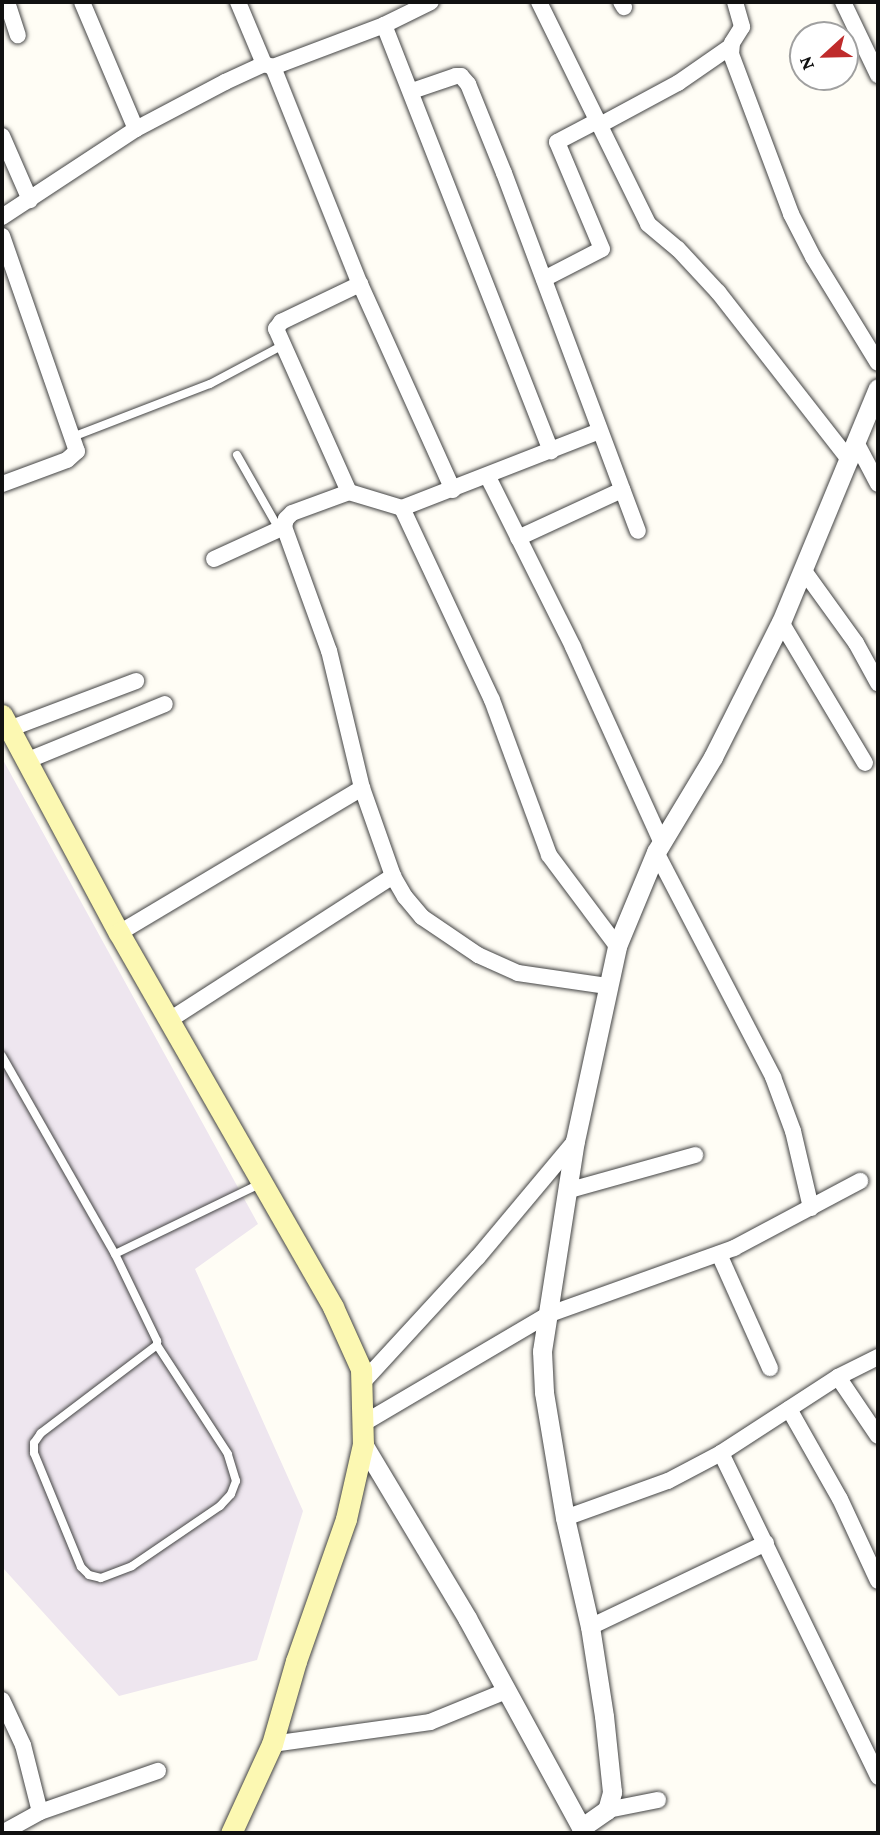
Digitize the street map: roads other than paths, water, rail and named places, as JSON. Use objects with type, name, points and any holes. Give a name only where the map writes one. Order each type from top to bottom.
[{"type":"main road","points":[[6,722],[168,1021],[333,1307],[361,1369],[364,1434],[346,1519],[296,1661],[272,1744],[233,1833]]},
{"type":"street","points":[[7,2],[18,35]]},
{"type":"street","points":[[82,2],[136,130]]},
{"type":"street","points":[[238,2],[453,490]]},
{"type":"street","points":[[2,217],[136,130],[268,65],[384,25],[431,2]]},
{"type":"street","points":[[539,2],[648,223],[678,249],[718,292],[878,484]]},
{"type":"street","points":[[544,279],[598,254],[602,249],[557,142],[678,83],[730,47],[742,27],[735,2]]},
{"type":"street","points":[[843,2],[878,75]]},
{"type":"street","points":[[384,25],[551,452]]},
{"type":"street","points":[[730,47],[790,214],[878,363]]},
{"type":"street","points":[[412,91],[456,76],[465,79],[505,173],[638,531]]},
{"type":"street","points":[[2,136],[30,200]]},
{"type":"street","points":[[2,236],[75,436],[77,450],[73,457],[2,484]]},
{"type":"street","points":[[349,492],[282,345],[276,325],[360,284]]},
{"type":"street","points":[[607,1810],[612,1792],[606,1729],[590,1627],[565,1518],[544,1392],[542,1351],[570,1191],[575,1141],[617,946],[659,848],[713,758],[781,622],[878,388]]},
{"type":"street","points":[[214,559],[281,528],[292,513],[349,492],[401,508],[488,477],[600,431]]},
{"type":"street","points":[[488,477],[573,647],[659,848],[774,1077],[793,1131],[811,1208]]},
{"type":"street","points":[[518,538],[622,491]]},
{"type":"street","points":[[401,508],[492,699],[549,855],[617,946]]},
{"type":"street","points":[[281,528],[329,651],[362,788],[393,876],[422,917],[478,955],[518,972],[607,986]]},
{"type":"street","points":[[804,571],[856,643],[878,683]]},
{"type":"street","points":[[781,622],[865,763]]},
{"type":"street","points":[[6,722],[136,681]]},
{"type":"street","points":[[26,761],[164,704]]},
{"type":"street","points":[[119,933],[362,788]]},
{"type":"street","points":[[168,1021],[393,876]]},
{"type":"street","points":[[362,1383],[470,1266],[575,1141]]},
{"type":"street","points":[[570,1191],[695,1155]]},
{"type":"street","points":[[658,1800],[607,1810],[583,1831],[364,1434],[547,1315],[719,1254],[860,1181]]},
{"type":"street","points":[[719,1254],[770,1368]]},
{"type":"street","points":[[565,1518],[668,1481],[722,1453],[838,1377],[878,1357]]},
{"type":"street","points":[[838,1377],[878,1436]]},
{"type":"street","points":[[789,1409],[840,1499],[878,1581]]},
{"type":"street","points":[[722,1453],[878,1777]]},
{"type":"street","points":[[590,1627],[766,1543]]},
{"type":"street","points":[[272,1744],[430,1722],[506,1691]]},
{"type":"street","points":[[2,1700],[23,1745],[40,1812]]},
{"type":"street","points":[[2,1833],[40,1812],[158,1771]]},
{"type":"lane","points":[[75,436],[211,384],[282,345]]},
{"type":"lane","points":[[237,455],[281,528]]},
{"type":"lane","points":[[2,1056],[114,1254],[157,1345],[228,1454],[236,1481],[231,1494],[220,1506],[132,1566],[101,1578],[89,1575],[81,1567],[34,1453],[34,1443],[41,1433],[157,1345]]},
{"type":"lane","points":[[114,1254],[261,1183]]}]
